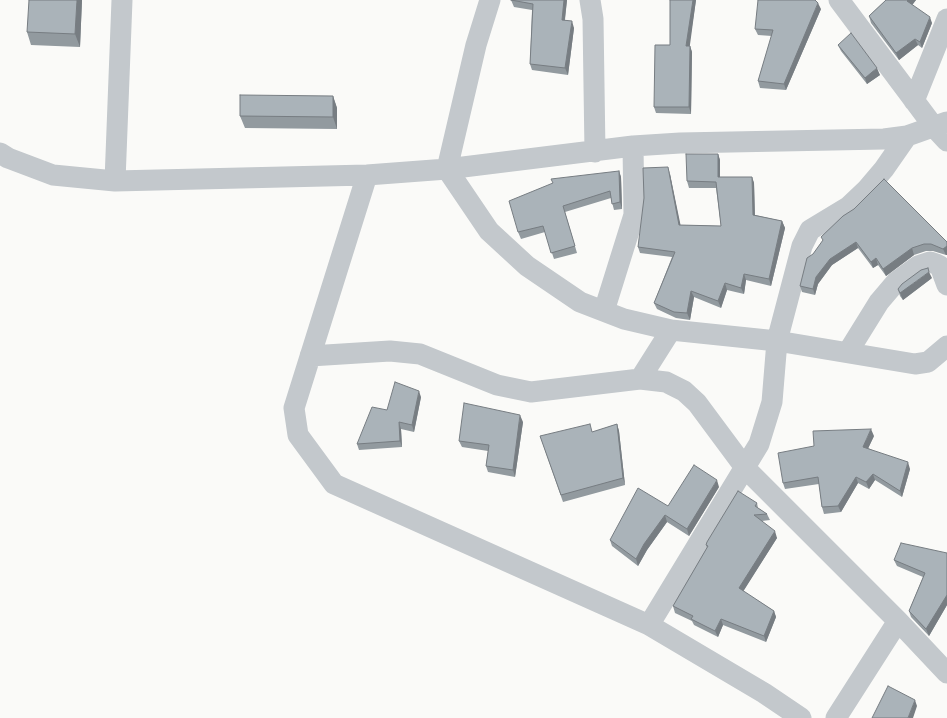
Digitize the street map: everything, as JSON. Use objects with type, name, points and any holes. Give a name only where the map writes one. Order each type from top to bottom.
[{"type":"street","points":[[115,181],[122,0]]},
{"type":"street","points":[[490,0],[476,45],[447,169],[489,231],[527,266],[580,302],[624,319],[671,330],[777,341],[915,364],[928,362],[947,346]]},
{"type":"street","points":[[590,0],[593,19],[595,152]]},
{"type":"street","points":[[839,0],[914,101],[943,130]]},
{"type":"street","points":[[914,101],[947,19]]},
{"type":"street","points":[[0,153],[8,158],[53,175],[115,181],[368,175],[447,169],[595,152],[633,146],[680,143],[862,140],[908,136],[943,130]]},
{"type":"street","points":[[649,625],[746,469],[759,444],[772,402],[777,341],[802,246],[810,230],[848,207],[867,189],[884,169],[908,136]]},
{"type":"street","points":[[604,311],[634,215],[633,146]]},
{"type":"street","points":[[368,175],[294,408],[298,435],[334,484],[649,625],[764,693],[801,718]]},
{"type":"street","points":[[848,352],[879,302],[896,282],[918,266],[930,262],[940,266],[947,285]]},
{"type":"street","points":[[640,379],[671,330]]},
{"type":"street","points":[[310,356],[390,352],[420,354],[497,385],[531,392],[640,379],[666,382],[684,391],[697,402],[746,469],[898,621],[947,673]]},
{"type":"street","points":[[836,718],[898,621]]},
{"type":"building","points":[[29,0],[77,0],[75,34],[27,32]]},
{"type":"building","points":[[511,0],[564,0],[562,20],[572,21],[565,68],[530,64],[533,4]]},
{"type":"building","points":[[670,0],[693,0],[686,46],[690,46],[689,107],[654,107],[655,45],[670,45]]},
{"type":"building","points":[[758,0],[815,0],[818,3],[784,84],[758,81],[773,30],[755,29]]},
{"type":"building","points":[[886,0],[908,0],[907,1],[930,17],[920,42],[915,39],[896,53],[869,16]]},
{"type":"building","points":[[851,33],[877,68],[865,78],[838,45]]},
{"type":"building","points":[[240,95],[333,96],[333,117],[240,116]]},
{"type":"building","points":[[686,154],[718,154],[718,177],[752,177],[753,215],[782,221],[769,279],[744,274],[741,288],[725,283],[718,301],[691,291],[687,313],[674,312],[654,303],[675,252],[638,247],[644,198],[643,168],[668,167],[679,225],[721,226],[716,182],[687,181]]},
{"type":"building","points":[[619,171],[620,202],[612,204],[610,191],[563,206],[575,246],[551,253],[543,226],[518,232],[509,201],[553,183],[551,179]]},
{"type":"building","points":[[884,179],[947,242],[947,246],[943,249],[931,244],[924,244],[912,248],[883,269],[876,258],[871,262],[856,242],[830,259],[816,277],[813,289],[800,286],[807,258],[813,254],[823,240],[821,237],[843,216],[854,209]]},
{"type":"building","points":[[928,268],[929,272],[900,293],[898,289],[902,284],[921,270]]},
{"type":"building","points":[[395,382],[419,391],[412,425],[399,422],[400,441],[357,444],[372,407],[387,410]]},
{"type":"building","points":[[464,403],[520,415],[513,470],[486,466],[489,445],[459,441]]},
{"type":"building","points":[[590,424],[592,432],[617,424],[623,478],[561,495],[540,436]]},
{"type":"building","points":[[871,429],[863,447],[908,462],[900,491],[873,474],[866,482],[856,477],[838,506],[822,507],[818,477],[783,483],[778,453],[814,446],[813,431]]},
{"type":"building","points":[[694,465],[717,480],[687,529],[665,515],[644,544],[636,559],[610,540],[638,488],[668,506]]},
{"type":"building","points":[[738,491],[757,503],[755,506],[767,514],[754,515],[775,531],[739,588],[774,611],[764,636],[721,619],[715,631],[691,619],[693,616],[673,606],[708,546],[706,545],[707,542]]},
{"type":"building","points":[[901,543],[947,553],[947,595],[926,629],[909,611],[925,573],[894,560]]},
{"type":"building","points":[[888,686],[915,700],[908,718],[872,718]]}]
